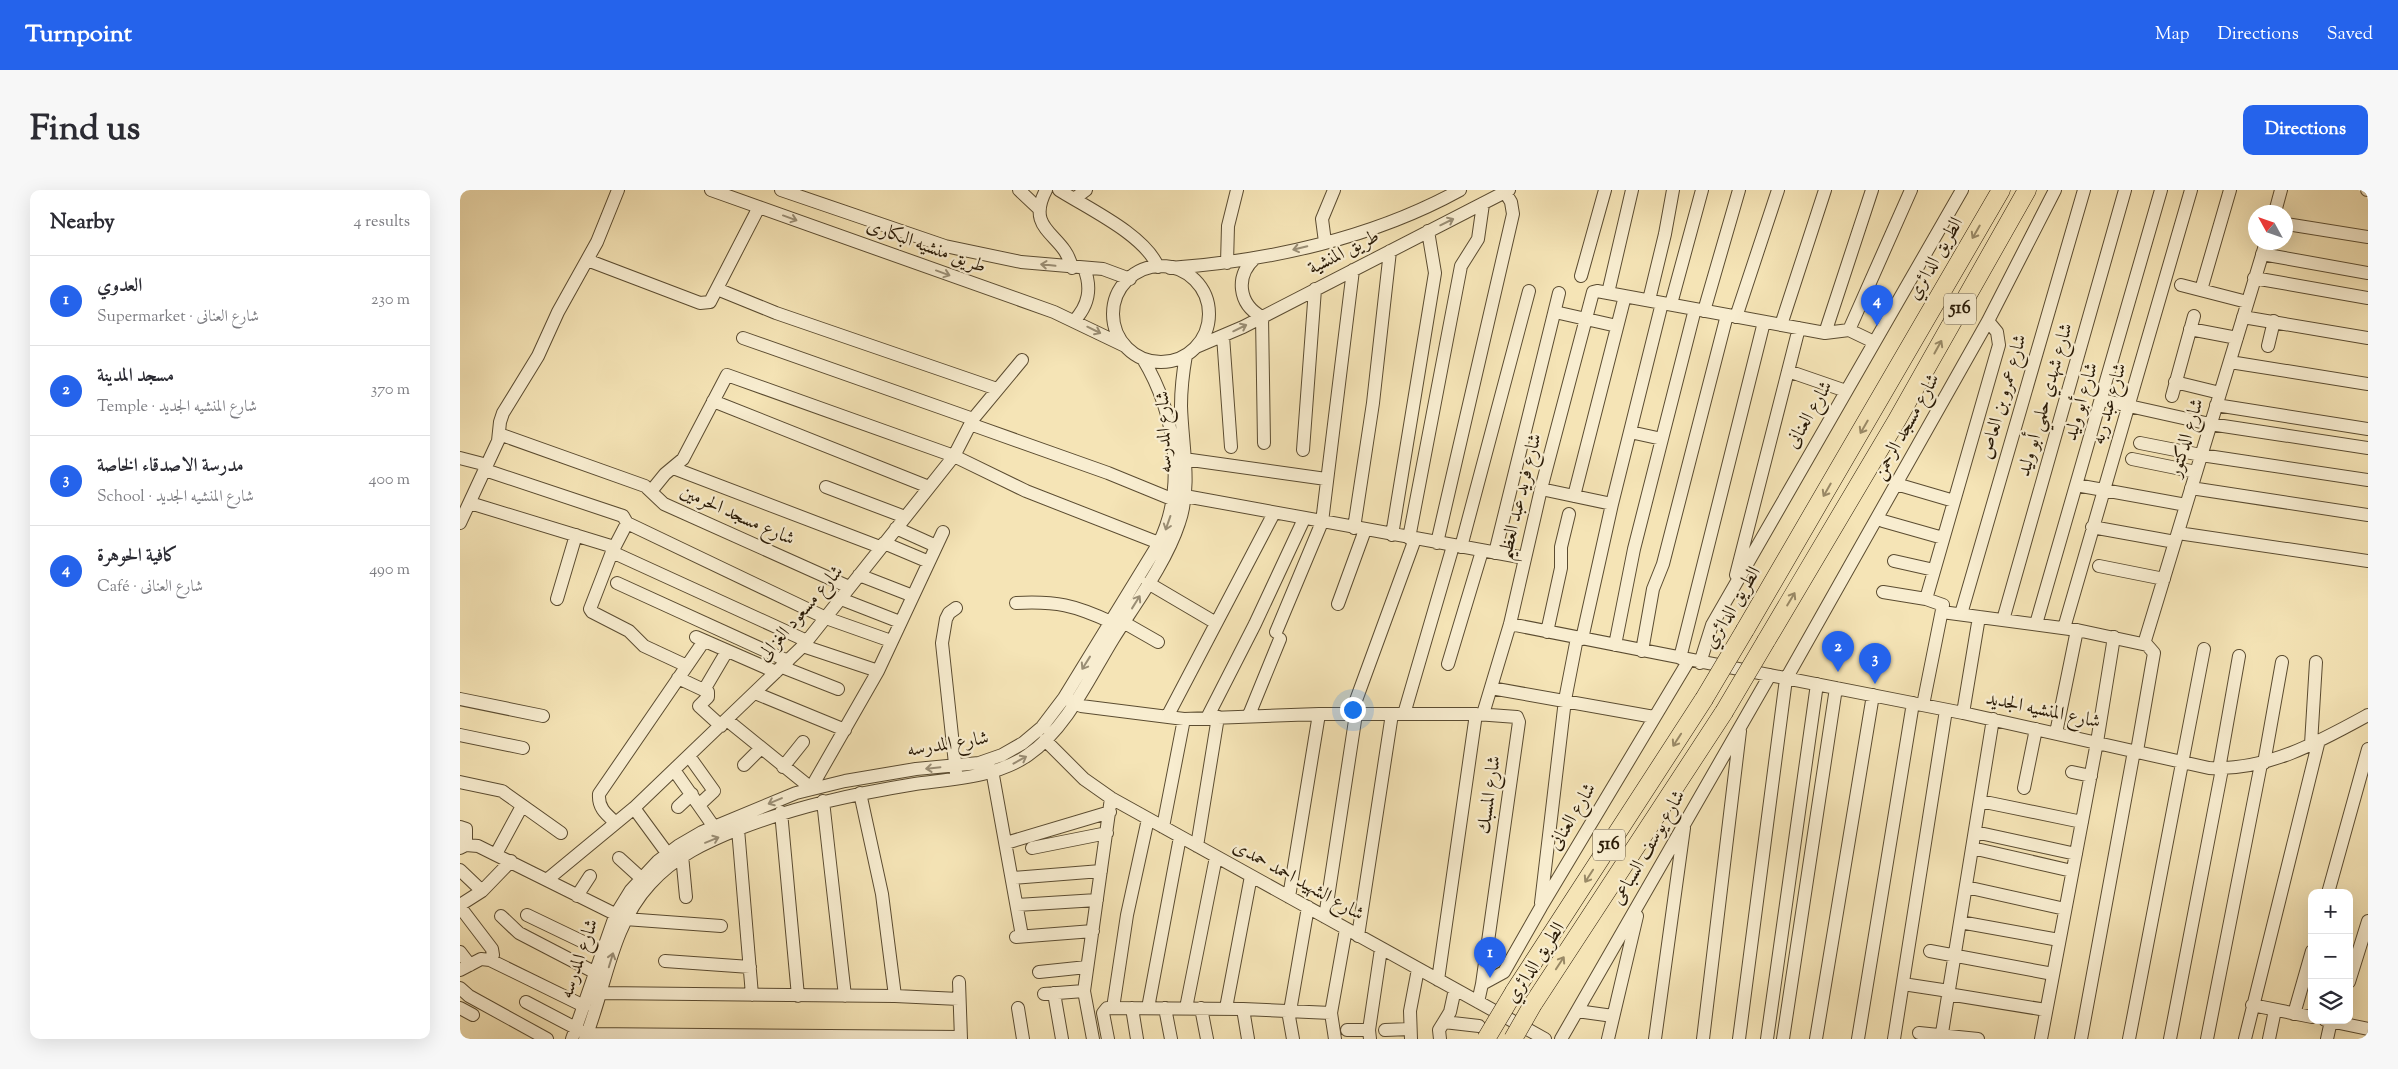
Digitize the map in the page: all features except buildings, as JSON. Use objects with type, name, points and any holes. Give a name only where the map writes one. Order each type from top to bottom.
[{"type":"highway","name":"الطريق الدائري","points":[[1483,1033],[1514,992],[1704,699],[2001,190]]},
{"type":"highway","name":"الطريق الدائري","points":[[1514,1039],[1534,1004],[1724,712],[1897,420],[2025,194]]},
{"type":"street","points":[[460,524],[500,434],[500,422],[503,413],[538,356],[558,312],[587,260],[618,190]]},
{"type":"street","name":"طريق منشيه البكارى","points":[[711,190],[1074,320],[1125,346]]},
{"type":"street","name":"طريق منشيه البكارى","points":[[781,190],[945,246],[1021,262],[1103,269],[1130,279]]},
{"type":"street","points":[[1019,190],[1038,208],[1041,223],[1089,283],[1087,300],[1074,320]]},
{"type":"street","points":[[1038,208],[1046,190]]},
{"type":"street","points":[[1059,190],[1138,239],[1164,267],[1193,279],[1206,300],[1209,310],[1206,330],[1191,351],[1165,362],[1143,359],[1125,346],[1115,328],[1114,312],[1117,296],[1130,279],[1143,271],[1164,267]]},
{"type":"street","points":[[1074,199],[1086,190]]},
{"type":"street","points":[[1227,263],[1228,226],[1237,190]]},
{"type":"street","points":[[1325,242],[1322,219],[1334,190]]},
{"type":"street","name":"طريق المنشية","points":[[1164,267],[1227,263],[1325,242],[1393,220],[1460,190]]},
{"type":"street","points":[[1581,276],[1605,190]]},
{"type":"street","name":"شارع فريد عبد العظيم","points":[[1438,980],[1480,714],[1491,688],[1510,624],[1541,489],[1591,295],[1602,292],[1632,190]]},
{"type":"street","points":[[1649,300],[1665,234],[1673,190]]},
{"type":"street","points":[[1541,907],[1565,700],[1630,432],[1702,190]]},
{"type":"street","points":[[1615,645],[1634,549],[1662,439],[1700,310],[1739,190]]},
{"type":"street","points":[[1642,651],[1653,589],[1663,564],[1732,316],[1778,190]]},
{"type":"street","points":[[1781,325],[1825,190]]},
{"type":"street","points":[[1825,333],[1872,190]]},
{"type":"street","points":[[1849,330],[1911,190]]},
{"type":"street","name":"شارع العنانى","points":[[1482,984],[1504,972],[1654,717],[1712,625],[1962,190]]},
{"type":"street","name":"شارع مسجد الرحمن","points":[[1786,679],[1988,321],[2055,190]]},
{"type":"street","name":"شارع عمرو بن العاص","points":[[1961,614],[2084,190]]},
{"type":"street","name":"شارع شهدي حلمي أبو وليد","points":[[2003,620],[2125,190]]},
{"type":"street","name":"شارع أبو وليد","points":[[2036,624],[2161,190]]},
{"type":"street","name":"شارع عبد ربه","points":[[2056,733],[2071,629],[2092,527],[2191,190]]},
{"type":"street","points":[[2201,290],[2230,190]]},
{"type":"street","points":[[2276,205],[2281,190]]},
{"type":"street","points":[[1437,543],[1513,214],[1507,191]]},
{"type":"street","name":"طريق المنشية","points":[[1191,351],[1262,317],[1507,191]]},
{"type":"street","points":[[1325,917],[1354,714],[1412,538],[1461,266],[1478,239],[1483,204]]},
{"type":"street","points":[[587,260],[704,304],[710,302],[759,207]]},
{"type":"street","points":[[2293,225],[2368,237]]},
{"type":"street","points":[[1392,535],[1435,273],[1428,231]]},
{"type":"street","name":"شارع الدكتور","points":[[2144,644],[2263,250]]},
{"type":"street","points":[[2272,250],[2368,273]]},
{"type":"street","points":[[1338,604],[1359,529],[1390,251]]},
{"type":"street","points":[[1255,258],[1246,268],[1241,286],[1247,304],[1262,317],[1264,443]]},
{"type":"street","points":[[1249,715],[1322,522],[1352,270]]},
{"type":"street","points":[[2254,278],[2368,298]]},
{"type":"street","points":[[2181,285],[2247,302]]},
{"type":"street","points":[[717,288],[776,313],[997,389]]},
{"type":"street","points":[[1303,450],[1315,289]]},
{"type":"street","points":[[1358,936],[1398,714],[1457,547],[1529,291]]},
{"type":"street","points":[[1602,292],[1825,333],[1849,330],[1874,342]]},
{"type":"street","points":[[1448,664],[1488,552],[1559,293]]},
{"type":"street","points":[[1574,496],[1625,296]]},
{"type":"street","points":[[1555,312],[1617,326]]},
{"type":"street","points":[[2243,317],[2368,338]]},
{"type":"street","points":[[1926,599],[1999,345],[1996,332],[1988,321]]},
{"type":"street","points":[[2268,346],[2274,321]]},
{"type":"street","points":[[1690,660],[1764,322]]},
{"type":"street","points":[[2172,396],[2192,322],[2237,338]]},
{"type":"street","points":[[1731,592],[1799,328]]},
{"type":"street","points":[[1223,336],[1231,446]]},
{"type":"street","points":[[743,338],[1180,498],[1525,558]]},
{"type":"street","name":"شارع المدرسه","points":[[1117,622],[1148,583],[1176,532],[1184,459],[1181,398],[1191,351]]},
{"type":"street","name":"شارع المدرسه","points":[[580,1035],[584,1006],[602,951],[641,878],[667,853],[690,838],[811,788],[881,775],[992,770],[1020,760],[1045,740],[1117,622],[1159,543],[1180,498],[1167,416],[1160,392],[1143,359]]},
{"type":"street","name":"شارع مسعود الغزالى","points":[[548,879],[634,808],[805,644],[954,456],[972,422],[1022,360]]},
{"type":"street","points":[[2230,362],[2368,384]]},
{"type":"street","points":[[1788,371],[1846,391]]},
{"type":"street","points":[[652,490],[683,459],[727,375],[954,456],[1026,491],[1159,543]]},
{"type":"street","points":[[2175,382],[2218,399],[2368,429]]},
{"type":"street","points":[[2102,400],[2210,424],[2368,448]]},
{"type":"street","points":[[713,402],[929,487]]},
{"type":"street","points":[[1630,432],[1662,439]]},
{"type":"street","name":"شارع مسجد الحرمين","points":[[500,434],[652,490],[664,504],[849,587]]},
{"type":"street","points":[[2140,443],[2201,455],[2368,480]]},
{"type":"street","points":[[460,458],[623,516],[627,523],[826,618],[891,641]]},
{"type":"street","points":[[1184,459],[1326,479]]},
{"type":"street","points":[[2132,459],[2196,472]]},
{"type":"street","points":[[673,468],[928,562]]},
{"type":"street","points":[[1896,484],[1954,500]]},
{"type":"street","points":[[2076,485],[2186,505]]},
{"type":"street","points":[[826,487],[905,517]]},
{"type":"street","points":[[2191,488],[2368,514]]},
{"type":"street","points":[[1541,489],[1612,504]]},
{"type":"street","points":[[470,503],[576,535],[613,549],[805,644],[878,670]]},
{"type":"street","points":[[1167,717],[1274,513]]},
{"type":"street","points":[[1548,632],[1562,568],[1561,548],[1569,514]]},
{"type":"street","points":[[1197,846],[1213,717],[1304,519]]},
{"type":"street","points":[[1883,521],[1943,538]]},
{"type":"street","points":[[627,523],[613,549],[590,609],[592,612],[629,631],[644,646],[687,666]]},
{"type":"street","points":[[2092,527],[2368,561]]},
{"type":"street","points":[[896,528],[936,546]]},
{"type":"street","points":[[678,678],[709,694],[700,704],[700,708],[761,748],[811,788],[878,670],[943,532]]},
{"type":"street","points":[[557,599],[576,535]]},
{"type":"street","points":[[1894,561],[1934,570]]},
{"type":"street","points":[[2099,566],[2164,579]]},
{"type":"street","points":[[859,575],[913,596]]},
{"type":"street","points":[[617,583],[782,667]]},
{"type":"street","points":[[1148,583],[1216,623]]},
{"type":"street","points":[[1858,1039],[1918,704],[1942,612],[1941,603],[1883,592]]},
{"type":"street","points":[[841,599],[900,622]]},
{"type":"street","points":[[1016,603],[1061,603],[1117,622],[1158,642]]},
{"type":"street","points":[[956,608],[949,613],[946,620],[942,643],[956,772]]},
{"type":"street","points":[[1942,612],[2071,629],[2114,637],[2144,644],[2154,653],[2081,1039]]},
{"type":"street","points":[[1962,713],[1979,617]]},
{"type":"street","name":"شارع المنشيه الجديد","points":[[1510,624],[1993,719],[2221,769],[2263,763],[2315,742],[2368,715]]},
{"type":"street","points":[[2041,1039],[2091,776],[2114,637]]},
{"type":"street","points":[[616,823],[602,809],[598,802],[599,794],[687,666],[700,639],[727,651],[782,667],[838,689]]},
{"type":"street","points":[[2129,1039],[2204,649]]},
{"type":"street","points":[[704,690],[727,651]]},
{"type":"street","points":[[2170,1039],[2221,769],[2239,656]]},
{"type":"street","points":[[2207,1039],[2282,662]]},
{"type":"street","points":[[2245,1039],[2315,742],[2316,662]]},
{"type":"street","name":"شارع يوسف السباعى","points":[[1561,1039],[1770,675]]},
{"type":"street","points":[[1739,1039],[1786,679]]},
{"type":"street","points":[[1767,1039],[1817,684]]},
{"type":"street","points":[[1491,688],[1654,717]]},
{"type":"street","points":[[1783,1039],[1836,688]]},
{"type":"street","points":[[755,693],[845,730]]},
{"type":"street","points":[[1816,1039],[1873,695]]},
{"type":"street","points":[[460,699],[543,716]]},
{"type":"street","name":"شارع المدرسه","points":[[580,1035],[601,993],[620,918],[650,884],[682,855],[705,843],[782,812],[823,801],[956,772],[1013,750],[1042,727],[1069,701]]},
{"type":"street","name":"شارع المسبك","points":[[1069,701],[1184,719],[1249,715],[1318,714],[1512,715],[1519,722],[1478,1002]]},
{"type":"street","points":[[1894,1039],[1946,710]]},
{"type":"street","points":[[1289,897],[1318,714]]},
{"type":"street","points":[[1163,827],[1184,719]]},
{"type":"street","points":[[1941,1038],[1993,719]]},
{"type":"street","points":[[1703,1039],[1741,726]]},
{"type":"street","points":[[2024,788],[2036,729]]},
{"type":"street","points":[[460,735],[523,748]]},
{"type":"street","name":"شارع الشهيد احمد حمدى","points":[[1045,740],[1084,779],[1112,798],[1545,1039]]},
{"type":"street","points":[[783,767],[803,742]]},
{"type":"street","points":[[744,765],[761,748]]},
{"type":"street","points":[[2329,889],[2368,749]]},
{"type":"street","points":[[678,806],[714,791],[689,756]]},
{"type":"street","points":[[674,770],[714,827]]},
{"type":"street","points":[[992,770],[1012,878],[1019,937],[1093,930]]},
{"type":"street","points":[[2072,772],[2091,776]]},
{"type":"street","points":[[460,782],[502,791],[561,833]]},
{"type":"street","points":[[860,793],[882,894],[895,996]]},
{"type":"street","points":[[1093,1039],[1084,991],[1112,798]]},
{"type":"street","points":[[823,801],[845,996]]},
{"type":"street","points":[[1980,802],[2082,822]]},
{"type":"street","points":[[496,854],[522,806]]},
{"type":"street","points":[[634,808],[667,853]]},
{"type":"street","points":[[782,812],[798,996]]},
{"type":"street","points":[[1006,843],[1110,812]]},
{"type":"street","points":[[1113,1008],[1127,915],[1148,819]]},
{"type":"street","points":[[1655,1039],[1685,821]]},
{"type":"street","points":[[460,827],[466,829],[463,846],[478,846],[512,861],[620,918],[721,926]]},
{"type":"street","points":[[738,829],[752,995]]},
{"type":"street","points":[[1975,832],[2076,854]]},
{"type":"street","points":[[1032,848],[1107,833]]},
{"type":"street","points":[[1148,1008],[1180,836]]},
{"type":"street","points":[[1972,848],[2072,871]]},
{"type":"street","points":[[682,855],[686,897]]},
{"type":"street","points":[[1186,1008],[1216,857]]},
{"type":"street","points":[[619,858],[641,878]]},
{"type":"street","points":[[490,960],[493,954],[492,948],[460,906],[482,891],[512,861]]},
{"type":"street","points":[[460,870],[482,891]]},
{"type":"street","points":[[1012,878],[1101,871]]},
{"type":"street","points":[[577,896],[590,876]]},
{"type":"street","points":[[1226,1008],[1251,876]]},
{"type":"street","points":[[1966,887],[2065,909]]},
{"type":"street","points":[[1016,905],[1097,900]]},
{"type":"street","points":[[1608,1039],[1640,901]]},
{"type":"street","points":[[1293,1039],[1289,1011],[1308,907]]},
{"type":"street","points":[[527,915],[602,951]]},
{"type":"street","points":[[502,916],[519,933],[594,972]]},
{"type":"street","points":[[2350,979],[2368,920]]},
{"type":"street","points":[[1960,922],[2059,940]]},
{"type":"street","points":[[1335,1039],[1331,1013],[1346,929]]},
{"type":"street","points":[[1347,1030],[1369,1034],[1381,949]]},
{"type":"street","points":[[1930,951],[2053,974]]},
{"type":"street","points":[[460,952],[465,968],[481,959],[490,960],[584,1006]]},
{"type":"street","points":[[665,961],[750,967]]},
{"type":"street","points":[[2294,1014],[2308,965]]},
{"type":"street","points":[[1039,972],[1087,967]]},
{"type":"street","points":[[1385,1030],[1410,1034],[1410,1011],[1418,969]]},
{"type":"street","points":[[526,1002],[580,1035],[961,1038],[959,982]]},
{"type":"street","points":[[1903,984],[2046,1010]]},
{"type":"street","points":[[1440,1039],[1439,1030],[1450,1012],[1455,989]]},
{"type":"street","points":[[1062,1039],[1049,994],[1084,991]]},
{"type":"street","points":[[601,993],[895,996],[960,999]]},
{"type":"street","points":[[462,994],[547,1039]]},
{"type":"street","points":[[2252,1005],[2308,1016]]},
{"type":"street","points":[[460,1008],[473,1015]]},
{"type":"street","points":[[1018,1008],[1023,1039]]},
{"type":"street","points":[[1108,1039],[1103,1013],[1107,1008],[1243,1008],[1331,1013]]},
{"type":"street","points":[[1132,1008],[1138,1039]]},
{"type":"street","points":[[1165,1008],[1171,1039]]},
{"type":"street","points":[[1202,1008],[1207,1039]]},
{"type":"street","points":[[1243,1008],[1248,1039]]},
{"type":"street","points":[[2270,1039],[2275,1010]]},
{"type":"street","points":[[1577,1011],[1614,1016]]},
{"type":"street","points":[[1444,1022],[1483,1033]]},
{"type":"street","points":[[2327,1039],[2332,1024]]},
{"type":"street","points":[[2346,1024],[2368,1029]]},
{"type":"street","points":[[1919,1033],[1941,1038],[1978,1039]]},
{"type":"place","name":"كافية الحوهرة","points":[[1877,326]]},
{"type":"place","name":"مسجد المدينة","points":[[1838,672]]},
{"type":"place","name":"مدرسة الاصدقاء الخاصة","points":[[1875,684]]},
{"type":"place","name":"العدوي","points":[[1490,978]]}]
